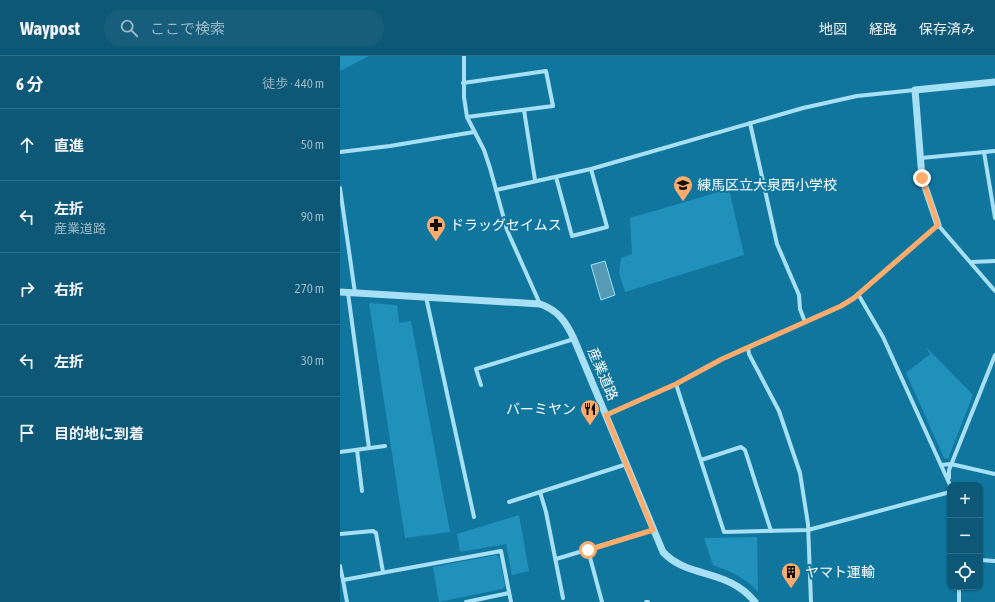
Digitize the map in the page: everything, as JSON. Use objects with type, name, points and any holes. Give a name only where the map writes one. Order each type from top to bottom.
[{"type":"street","points":[[464,56],[463,84],[467,117],[484,150],[507,230],[540,304]]},
{"type":"street","points":[[463,84],[546,71],[553,106],[467,117]]},
{"type":"street","points":[[496,190],[535,180],[591,169],[803,108],[857,96],[995,82]]},
{"type":"street","points":[[915,90],[924,187],[938,225],[972,262],[995,291]]},
{"type":"street","points":[[524,110],[535,180]]},
{"type":"street","points":[[750,124],[777,244],[800,295],[800,309],[805,322]]},
{"type":"street","points":[[340,152],[390,146],[474,132]]},
{"type":"street","points":[[921,158],[995,150]]},
{"type":"street","points":[[984,152],[995,218]]},
{"type":"street","points":[[556,177],[572,236],[607,227],[591,169]]},
{"type":"street","points":[[340,188],[368,448]]},
{"type":"street","points":[[606,415],[676,384],[748,348],[841,306],[858,294],[938,225]]},
{"type":"street","points":[[972,262],[995,261]]},
{"type":"street","name":"産業道路","points":[[340,292],[540,304],[561,316],[574,339],[659,544],[668,557],[681,565],[732,582],[755,602]]},
{"type":"street","points":[[858,294],[883,337],[949,482]]},
{"type":"street","points":[[426,297],[474,517]]},
{"type":"street","points":[[481,385],[476,369],[574,339]]},
{"type":"street","points":[[748,348],[749,354],[779,411],[800,473],[808,530],[811,602]]},
{"type":"street","points":[[948,479],[951,464],[992,368],[995,355]]},
{"type":"street","points":[[676,384],[724,532],[808,530],[947,493]]},
{"type":"street","points":[[340,452],[385,446]]},
{"type":"street","points":[[701,460],[741,447],[745,450],[771,531]]},
{"type":"street","points":[[357,450],[362,491]]},
{"type":"street","points":[[509,502],[627,464]]},
{"type":"street","points":[[941,465],[951,464],[995,474]]},
{"type":"street","points":[[540,492],[546,512],[563,598]]},
{"type":"street","points":[[556,559],[653,530]]},
{"type":"street","points":[[340,534],[373,531],[376,533],[383,572]]},
{"type":"street","points":[[588,550],[602,602]]},
{"type":"street","points":[[342,580],[501,551],[511,602]]},
{"type":"street","points":[[983,560],[995,561]]},
{"type":"street","points":[[340,566],[347,602]]},
{"type":"street","points":[[959,590],[960,602]]},
{"type":"street","points":[[466,602],[509,593]]},
{"type":"shaded area","points":[[340,56],[369,56],[340,71]]},
{"type":"shaded area","points":[[729,189],[744,255],[625,292],[619,273],[621,258],[632,254],[630,218]]},
{"type":"shaded area","points":[[605,261],[615,295],[601,300],[591,265]]},
{"type":"shaded area","points":[[369,303],[397,305],[399,323],[411,321],[450,532],[405,538]]},
{"type":"shaded area","points":[[926,347],[973,395],[948,459],[944,458],[906,373],[930,354]]},
{"type":"shaded area","points":[[519,515],[529,571],[512,575],[506,544],[460,552],[457,534]]},
{"type":"shaded area","points":[[757,537],[758,592],[737,576],[713,565],[704,538]]},
{"type":"shaded area","points":[[496,555],[499,557],[505,586],[502,589],[439,602],[433,567]]},
{"type":"place","name":"練馬区立大泉西小学校","points":[[683,202]]},
{"type":"place","name":"ドラッグセイムス","points":[[436,242]]},
{"type":"place","name":"バーミヤン","points":[[590,426]]},
{"type":"place","name":"ヤマト運輸","points":[[791,589]]},
{"type":"route","points":[[588,550],[653,530],[606,415],[676,384],[722,359],[841,306],[854,298],[938,225],[922,178]]}]
